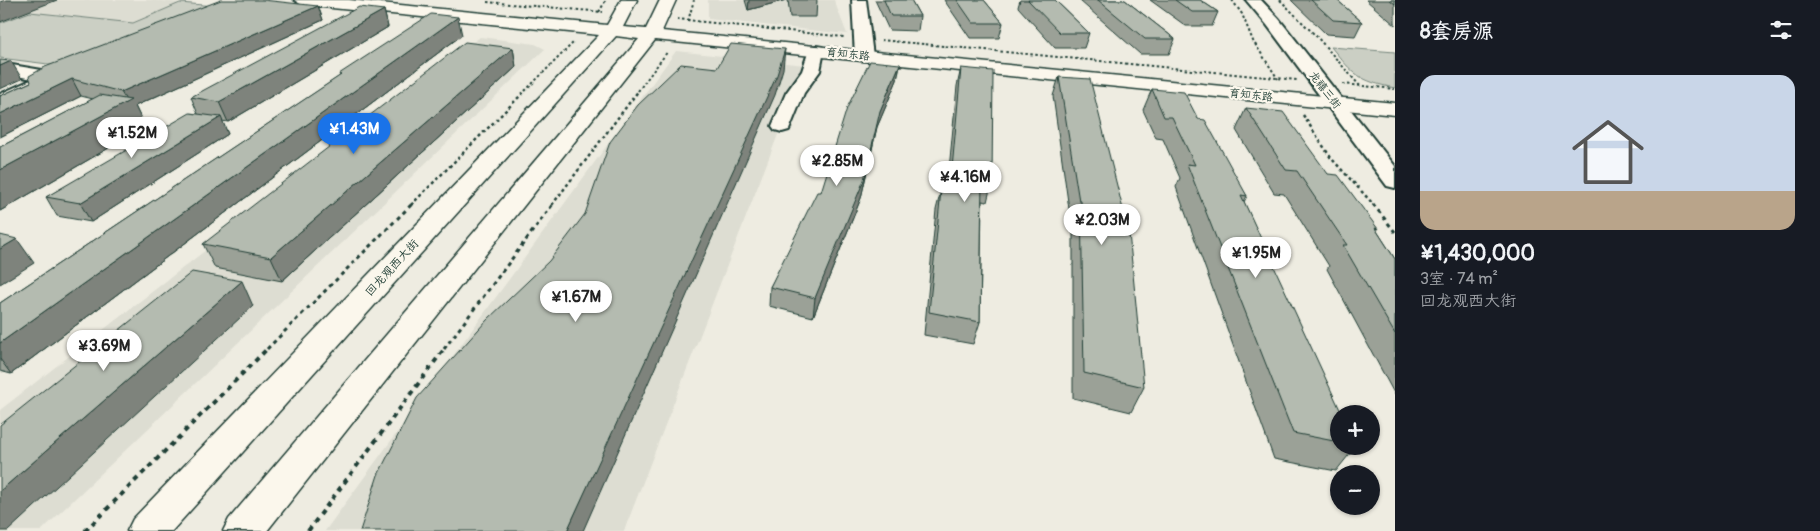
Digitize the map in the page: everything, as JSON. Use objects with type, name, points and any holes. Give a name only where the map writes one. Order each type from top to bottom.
[{"type":"main road","name":"育知东路","points":[[302,0],[610,20],[648,17],[863,47],[1332,98],[1395,109]]},
{"type":"main road","name":"育知东路","points":[[380,0],[451,11]]},
{"type":"main road","name":"回龙观西大街","points":[[243,531],[631,61],[648,17],[667,0]]},
{"type":"main road","points":[[648,17],[667,0]]},
{"type":"main road","name":"育知东路","points":[[648,17],[816,51],[863,47]]},
{"type":"main road","name":"回龙观西大街","points":[[147,531],[581,49],[610,20],[648,17]]},
{"type":"main road","points":[[581,49],[598,51],[616,49],[630,54],[632,57],[631,61]]},
{"type":"main road","name":"育知东路","points":[[1332,98],[1395,100]]},
{"type":"street","points":[[859,0],[863,47]]},
{"type":"street","name":"龙禧三街","points":[[1254,0],[1395,181]]},
{"type":"street","points":[[419,30],[451,11]]},
{"type":"street","points":[[782,126],[795,93],[811,71],[816,51]]},
{"type":"street","points":[[0,68],[48,76],[46,80],[0,102]]},
{"type":"path","points":[[606,0],[610,20]]},
{"type":"path","points":[[690,16],[694,0]]},
{"type":"path","points":[[1232,0],[1242,14],[1253,41],[1275,74]]},
{"type":"path","points":[[1280,0],[1317,37],[1356,82]]},
{"type":"path","points":[[482,2],[590,11]]},
{"type":"path","points":[[308,531],[648,17]]},
{"type":"path","name":"育知东路","points":[[707,22],[863,47],[1265,77]]},
{"type":"path","points":[[84,531],[581,49]]},
{"type":"path","points":[[1378,88],[1395,89]]},
{"type":"path","points":[[1301,112],[1332,158],[1395,232]]},
{"type":"shaded area","points":[[0,0],[152,0],[215,6],[0,58]]},
{"type":"shaded area","points":[[708,0],[834,0],[847,34],[708,19]]},
{"type":"shaded area","points":[[180,3],[215,6],[80,68],[0,58],[0,23],[30,12],[133,23]]},
{"type":"shaded area","points":[[480,37],[535,44],[545,49],[41,531],[0,531],[0,410]]},
{"type":"shaded area","points":[[1331,47],[1395,52],[1395,88],[1373,83],[1358,75]]},
{"type":"shaded area","points":[[676,51],[805,65],[624,531],[325,531]]},
{"type":"building","points":[[221,0],[263,0],[318,6],[121,92],[72,79],[0,114],[0,96],[31,82],[29,76],[45,67]]},
{"type":"building","points":[[884,0],[911,0],[920,16],[891,16]]},
{"type":"building","points":[[957,0],[984,0],[1003,23],[973,23]]},
{"type":"building","points":[[1028,0],[1055,0],[1089,33],[1060,33]]},
{"type":"building","points":[[1098,0],[1125,0],[1175,39],[1145,39]]},
{"type":"building","points":[[1175,0],[1200,0],[1218,12],[1192,12]]},
{"type":"building","points":[[1311,0],[1337,0],[1362,22],[1333,20]]},
{"type":"building","points":[[359,7],[384,10],[219,102],[191,97]]},
{"type":"building","points":[[431,14],[458,17],[0,343],[0,303]]},
{"type":"building","points":[[465,42],[513,48],[271,257],[203,244]]},
{"type":"building","points":[[731,44],[785,49],[777,75],[567,531],[360,531],[378,475],[417,398],[487,320],[549,261],[585,214],[610,142],[638,105],[681,64],[717,68]]},
{"type":"building","points":[[0,60],[11,61],[0,66]]},
{"type":"building","points":[[870,61],[900,64],[880,111],[864,180],[815,298],[770,287],[817,192],[821,192],[847,108]]},
{"type":"building","points":[[961,68],[993,71],[992,181],[982,180],[980,322],[929,312],[941,190],[950,191]]},
{"type":"building","points":[[1059,77],[1090,79],[1129,233],[1144,387],[1084,373],[1081,201],[1079,201]]},
{"type":"building","points":[[1152,89],[1184,92],[1198,119],[1205,120],[1247,196],[1241,195],[1338,405],[1330,405],[1330,440],[1293,433],[1187,164],[1195,165],[1172,117],[1164,117]]},
{"type":"building","points":[[100,95],[131,100],[0,170],[0,147]]},
{"type":"building","points":[[1246,108],[1283,112],[1328,174],[1338,175],[1378,229],[1375,228],[1395,259],[1395,334],[1343,245],[1347,245],[1297,171],[1286,170]]},
{"type":"building","points":[[190,113],[221,117],[80,203],[46,197]]},
{"type":"building","points":[[0,235],[17,239],[0,249]]},
{"type":"building","points":[[192,272],[242,281],[0,491],[0,425]]}]
